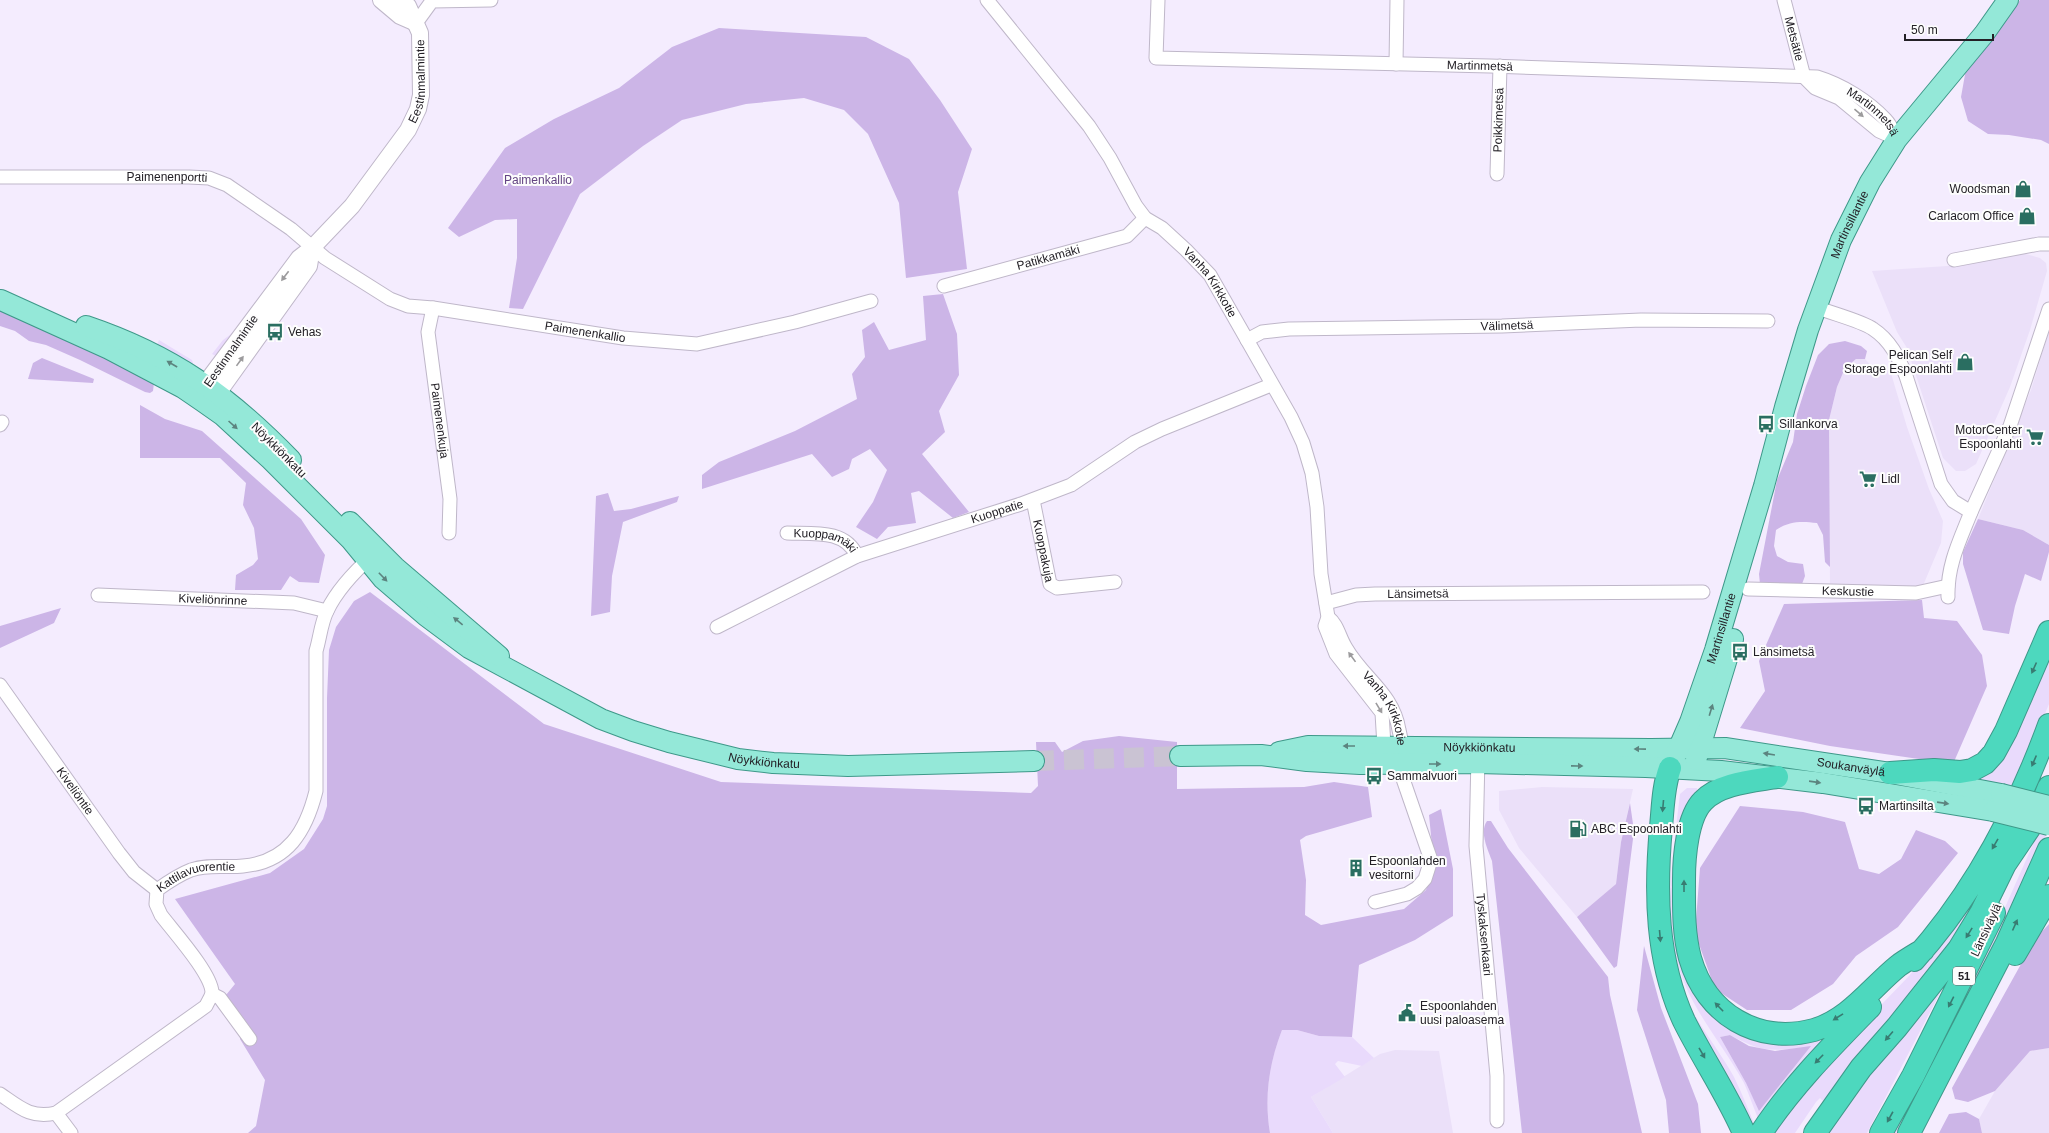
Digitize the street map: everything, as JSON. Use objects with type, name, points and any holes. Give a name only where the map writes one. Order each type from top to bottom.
[{"type":"highway","points":[[1890,773],[1934,770],[1960,772],[1972,770],[1985,762],[1994,753],[2006,731],[2049,632]]},
{"type":"highway","points":[[1767,1124],[1816,1063],[1923,950],[1955,907],[2002,832],[2020,797],[2049,725]]},
{"type":"highway","points":[[1674,758],[1665,784],[1660,840],[1658,897],[1660,938],[1665,966],[1684,1020],[1734,1109],[1744,1133]]},
{"type":"highway","points":[[1776,777],[1731,786],[1715,792],[1704,800],[1694,817],[1684,867],[1686,936],[1695,970],[1711,999],[1727,1015],[1736,1021],[1764,1032],[1784,1034],[1815,1030],[1843,1014],[1868,996],[1898,966],[1923,950]]},
{"type":"highway","name":"Länsiväylä","points":[[1881,1133],[1913,1076],[2045,815],[2049,787]]},
{"type":"highway","points":[[1815,1133],[1861,1068],[1897,1027],[1959,949],[1981,913],[2006,864],[2045,815]]},
{"type":"highway","name":"Länsiväylä","points":[[1909,1133],[1929,1098],[2007,943],[2049,849]]},
{"type":"highway","points":[[1929,1098],[2049,896]]},
{"type":"main road","name":"Martinsillantie","points":[[1674,758],[1715,650],[1764,486],[1785,408],[1816,307],[1841,240],[1870,182],[1897,139],[1984,34],[2008,0]]},
{"type":"main road","name":"Nöykkiönkatu","points":[[0,300],[109,349],[183,388],[208,393],[232,404],[282,451],[372,555],[383,579],[426,616],[469,648],[513,670],[570,703],[633,731],[669,742],[738,759],[805,765],[840,766],[1034,761]]},
{"type":"main road","name":"Martinsillantie","points":[[1694,770],[1748,590],[1764,486]]},
{"type":"main road","name":"Nöykkiönkatu","points":[[1180,756],[1261,755],[1307,761],[1394,752],[1478,756],[1674,758],[1700,748]]},
{"type":"main road","name":"Soukanväylä","points":[[1700,748],[1749,751],[1890,773],[1997,802]]},
{"type":"main road","name":"Nöykkiönkatu","points":[[1674,758],[1694,770]]},
{"type":"main road","name":"Soukanväylä","points":[[1694,770],[1776,777],[1997,802]]},
{"type":"main road","points":[[1997,802],[2045,815]]},
{"type":"street","name":"Eestinmalmintie","points":[[381,0],[400,16],[416,23]]},
{"type":"street","name":"Eestinmalmintie","points":[[208,393],[299,258],[312,248],[352,206],[413,120],[421,95],[420,33],[408,6],[401,0]]},
{"type":"street","points":[[416,23],[432,1],[491,0]]},
{"type":"street","name":"Vanha Kirkkotie","points":[[987,0],[1088,126],[1110,158],[1136,206],[1145,218],[1162,228],[1202,265],[1210,275],[1271,385],[1291,417],[1303,443],[1312,473],[1317,507],[1322,574],[1328,617],[1325,626],[1336,654],[1382,713],[1394,752]]},
{"type":"street","name":"Martinmetsä","points":[[1158,0],[1156,58],[1500,66],[1804,77],[1823,79],[1851,92],[1887,121],[1897,139]]},
{"type":"street","points":[[1396,64],[1397,0]]},
{"type":"street","name":"Metsätie","points":[[1784,0],[1804,77]]},
{"type":"street","name":"Poikkimetsä","points":[[1497,174],[1500,66]]},
{"type":"street","name":"Paimenenportti","points":[[0,177],[97,176],[209,178],[227,186],[246,198],[291,229],[312,248]]},
{"type":"street","name":"Patikkamäki","points":[[944,286],[1127,236],[1145,218]]},
{"type":"street","points":[[1954,260],[2039,244],[2049,244]]},
{"type":"street","name":"Paimenenkallio","points":[[312,248],[390,299],[408,306],[433,308],[623,338],[697,344],[795,322],[870,301]]},
{"type":"street","points":[[1816,307],[1873,328],[1888,342],[1900,360],[1906,376],[1941,484],[1952,501],[1971,512],[2010,426],[2049,309]]},
{"type":"street","name":"Paimenenkuja","points":[[433,308],[428,332],[450,499],[449,533]]},
{"type":"street","name":"Välimetsä","points":[[1247,340],[1262,332],[1289,329],[1502,326],[1641,320],[1768,321]]},
{"type":"street","name":"Kuoppatie","points":[[717,627],[858,556],[1033,500],[1071,485],[1135,442],[1162,429],[1271,385]]},
{"type":"street","name":"Kuoppakuja","points":[[1033,500],[1050,584],[1057,588],[1061,588],[1114,582]]},
{"type":"street","name":"Keskustie","points":[[1748,590],[1916,593],[1948,591],[1952,558],[1971,512]]},
{"type":"street","name":"Kuoppamäki","points":[[787,533],[834,536],[853,546],[858,556]]},
{"type":"street","name":"Kattilavuorentie","points":[[212,994],[211,984],[204,972],[161,915],[156,904],[157,890],[171,879],[192,870],[223,865],[243,866],[264,862],[280,854],[299,836],[305,826],[316,791],[316,651],[327,612],[342,588],[372,555]]},
{"type":"street","name":"Länsimetsä","points":[[1326,603],[1356,595],[1375,594],[1703,592]]},
{"type":"street","name":"Kiveliönrinne","points":[[98,595],[294,603],[327,612]]},
{"type":"street","name":"Vanha Kirkkotie","points":[[1328,617],[1334,622],[1350,654],[1389,701],[1396,713],[1394,752]]},
{"type":"street","name":"Kiveliöntie","points":[[0,685],[134,872],[157,890]]},
{"type":"street","points":[[1375,902],[1407,894],[1417,888],[1425,879],[1430,868],[1431,860],[1428,848],[1394,752]]},
{"type":"street","name":"Tyskaksenkaari","points":[[1478,756],[1476,846],[1496,1076],[1497,1121]]},
{"type":"street","points":[[0,1094],[32,1114],[42,1116],[56,1113],[206,1006],[212,994],[220,998],[250,1039]]},
{"type":"street","points":[[56,1113],[71,1133]]},
{"type":"shaded area","name":"Pelican Self Storage Espoonlahti","points":[[2022,253],[2040,258],[2046,263],[2047,271],[2030,330],[2010,387],[1976,464],[1965,471],[1956,471],[1943,458],[1907,348],[1897,332],[1872,271],[1947,266]]},
{"type":"shaded area","points":[[235,331],[236,333],[216,356],[212,354],[223,340]]},
{"type":"shaded area","name":"MotorCenter Espoonlahti","points":[[2049,331],[2049,545],[2023,530],[1978,519],[2031,390]]},
{"type":"shaded area","points":[[159,340],[192,360],[193,363],[191,367],[157,345]]},
{"type":"shaded area","points":[[1856,359],[1865,359],[1877,372],[1890,370],[1907,427],[1929,489],[1943,521],[1941,543],[1922,588],[1830,587],[1829,420],[1837,387],[1845,367]]},
{"type":"shaded area","points":[[2049,644],[2049,704],[2014,789],[1966,779],[1972,774]]},
{"type":"shaded area","points":[[1542,787],[1633,789],[1621,842],[1616,884],[1577,917],[1519,848],[1499,810],[1499,791]]},
{"type":"shaded area","points":[[1687,788],[1697,788],[1698,795],[1679,929],[1734,1029],[1841,1022],[1760,1123],[1744,1083],[1695,1005],[1680,971],[1675,952],[1672,932],[1671,893],[1673,853],[1680,794]],"holes":[[[1730,1035],[1748,1044],[1763,1049],[1779,1050],[1799,1048],[1791,1071],[1759,1110],[1746,1083],[1720,1037]]]},
{"type":"shaded area","points":[[1669,790],[1672,790],[1673,793],[1666,894],[1670,944],[1675,969],[1689,1005],[1734,1077],[1758,1133],[1749,1133],[1734,1101],[1684,1006],[1675,982],[1668,955],[1662,900],[1663,843]]},
{"type":"shaded area","points":[[2049,808],[2049,828],[2015,904],[1899,1133],[1891,1133],[1995,930]]},
{"type":"shaded area","points":[[1987,870],[1981,893],[1945,952],[1823,1101],[1820,1098],[1816,1102],[1795,1133],[1769,1133],[1855,1032],[1909,976],[1940,937]]},
{"type":"shaded area","points":[[1954,966],[1867,1133],[1822,1133]]},
{"type":"shaded area","points":[[1282,1030],[1297,1030],[1319,1036],[1352,1037],[1374,1058],[1362,1066],[1338,1061],[1335,1064],[1345,1077],[1311,1097],[1333,1133],[1270,1133],[1268,1120],[1269,1080],[1274,1055]]},
{"type":"shaded area","points":[[2049,1048],[2049,1133],[1982,1133],[1979,1119],[1995,1091],[2030,1051]]},
{"type":"shaded area","points":[[1395,1050],[1439,1051],[1453,1133],[1333,1133],[1311,1097],[1380,1054]]},
{"type":"green space","points":[[2020,0],[2049,0],[2049,144],[2041,140],[2009,135],[1988,134],[1968,121],[1961,97],[1966,69]]},
{"type":"green space","name":"Paimenkallio","points":[[719,28],[866,37],[909,59],[940,100],[972,149],[958,192],[967,269],[906,278],[899,203],[868,134],[844,110],[804,98],[746,104],[682,120],[643,146],[580,194],[523,309],[509,308],[517,258],[517,219],[495,220],[459,237],[448,228],[505,148],[554,119],[619,88],[672,47]]},
{"type":"green space","points":[[943,294],[957,334],[959,375],[939,411],[945,432],[922,454],[969,512],[953,518],[919,491],[911,493],[916,523],[888,527],[877,539],[856,527],[873,502],[887,470],[870,449],[852,459],[849,469],[832,477],[812,454],[702,489],[702,475],[719,462],[795,431],[857,399],[852,374],[865,357],[862,330],[874,322],[889,350],[926,340],[923,296]]},
{"type":"green space","points":[[0,310],[86,346],[154,383],[153,391],[150,393],[145,392],[80,360],[46,345],[29,341],[15,331],[0,326]]},
{"type":"green space","points":[[1845,341],[1861,346],[1867,351],[1865,359],[1856,359],[1845,368],[1837,387],[1829,420],[1830,567],[1825,562],[1823,535],[1817,523],[1790,523],[1776,530],[1774,546],[1777,556],[1788,562],[1803,564],[1805,576],[1802,584],[1760,584],[1759,574],[1777,480],[1793,442],[1797,414],[1806,386],[1818,355],[1829,344]]},
{"type":"green space","points":[[42,358],[94,379],[93,383],[28,379],[33,363]]},
{"type":"green space","points":[[140,405],[165,419],[202,431],[301,519],[325,555],[319,583],[299,582],[290,576],[281,590],[235,590],[236,575],[253,565],[258,559],[254,528],[243,505],[246,483],[220,458],[140,458]]},
{"type":"green space","points":[[608,493],[614,511],[631,509],[679,496],[677,502],[623,522],[612,576],[610,612],[591,616],[596,496]]},
{"type":"green space","points":[[1978,519],[2023,530],[2049,545],[2049,552],[2041,581],[2025,574],[2015,606],[2009,634],[1983,630],[1963,564],[1963,552]]},
{"type":"green space","points":[[370,592],[544,724],[721,782],[1031,793],[1038,786],[1036,742],[1055,742],[1062,752],[1083,741],[1119,736],[1177,742],[1177,789],[1304,787],[1334,782],[1368,787],[1372,817],[1306,836],[1300,840],[1306,880],[1305,915],[1321,925],[1404,909],[1426,890],[1434,866],[1429,815],[1441,809],[1453,869],[1453,916],[1415,940],[1359,965],[1352,1037],[1319,1036],[1297,1030],[1282,1030],[1274,1055],[1269,1081],[1268,1120],[1270,1133],[248,1133],[256,1126],[265,1080],[240,1039],[240,1017],[226,995],[235,984],[175,899],[270,873],[304,849],[323,819],[327,806],[327,698],[329,650],[336,627],[354,601]]},
{"type":"green space","points":[[1922,600],[1924,618],[1957,621],[1982,655],[1987,686],[1953,764],[1830,746],[1740,728],[1765,691],[1759,661],[1784,604]]},
{"type":"green space","points":[[61,608],[54,623],[0,648],[0,626]]},
{"type":"green space","points":[[1630,803],[1634,831],[1617,966],[1614,968],[1577,917],[1616,884],[1621,842]]},
{"type":"green space","points":[[1740,806],[1803,812],[1845,822],[1859,869],[1879,874],[1901,859],[1916,830],[1945,841],[1958,853],[1898,927],[1856,956],[1833,984],[1791,1010],[1747,1010],[1715,989],[1695,933],[1700,868]]},
{"type":"green space","points":[[1487,821],[1491,821],[1508,848],[1608,977],[1610,995],[1642,1133],[1522,1133],[1492,861],[1484,836]]},
{"type":"green space","points":[[2049,924],[2049,1048],[2030,1051],[1995,1091],[1968,1102],[1955,1099],[1952,1088],[2035,939]]},
{"type":"green space","points":[[1644,946],[1661,1008],[1698,1104],[1701,1133],[1669,1133],[1666,1100],[1637,1010]]},
{"type":"green space","points":[[1730,1035],[1749,1046],[1775,1051],[1811,1046],[1759,1111],[1746,1083],[1720,1037]]},
{"type":"green space","points":[[1966,1112],[1979,1119],[1982,1133],[1939,1133],[1949,1114]]},
{"type":"tunnel","points":[[1034,761],[1180,756]]},
{"type":"place","name":"Woodsman","points":[[2023,189]]},
{"type":"place","name":"Carlacom Office","points":[[2027,216]]},
{"type":"place","name":"Vehas","points":[[275,332]]},
{"type":"place","name":"Pelican Self Storage Espoonlahti","points":[[1965,362]]},
{"type":"place","name":"Sillankorva","points":[[1766,424]]},
{"type":"place","name":"MotorCenter Espoonlahti","points":[[2035,437]]},
{"type":"place","name":"Lidl","points":[[1868,479]]},
{"type":"place","name":"Länsimetsä","points":[[1740,652]]},
{"type":"place","name":"Sammalvuori","points":[[1374,776]]},
{"type":"place","name":"Martinsilta","points":[[1866,806]]},
{"type":"place","name":"ABC Espoonlahti","points":[[1578,829]]},
{"type":"place","name":"Espoonlahden vesitorni","points":[[1356,868]]},
{"type":"place","name":"Espoonlahden uusi paloasema","points":[[1407,1013]]}]
